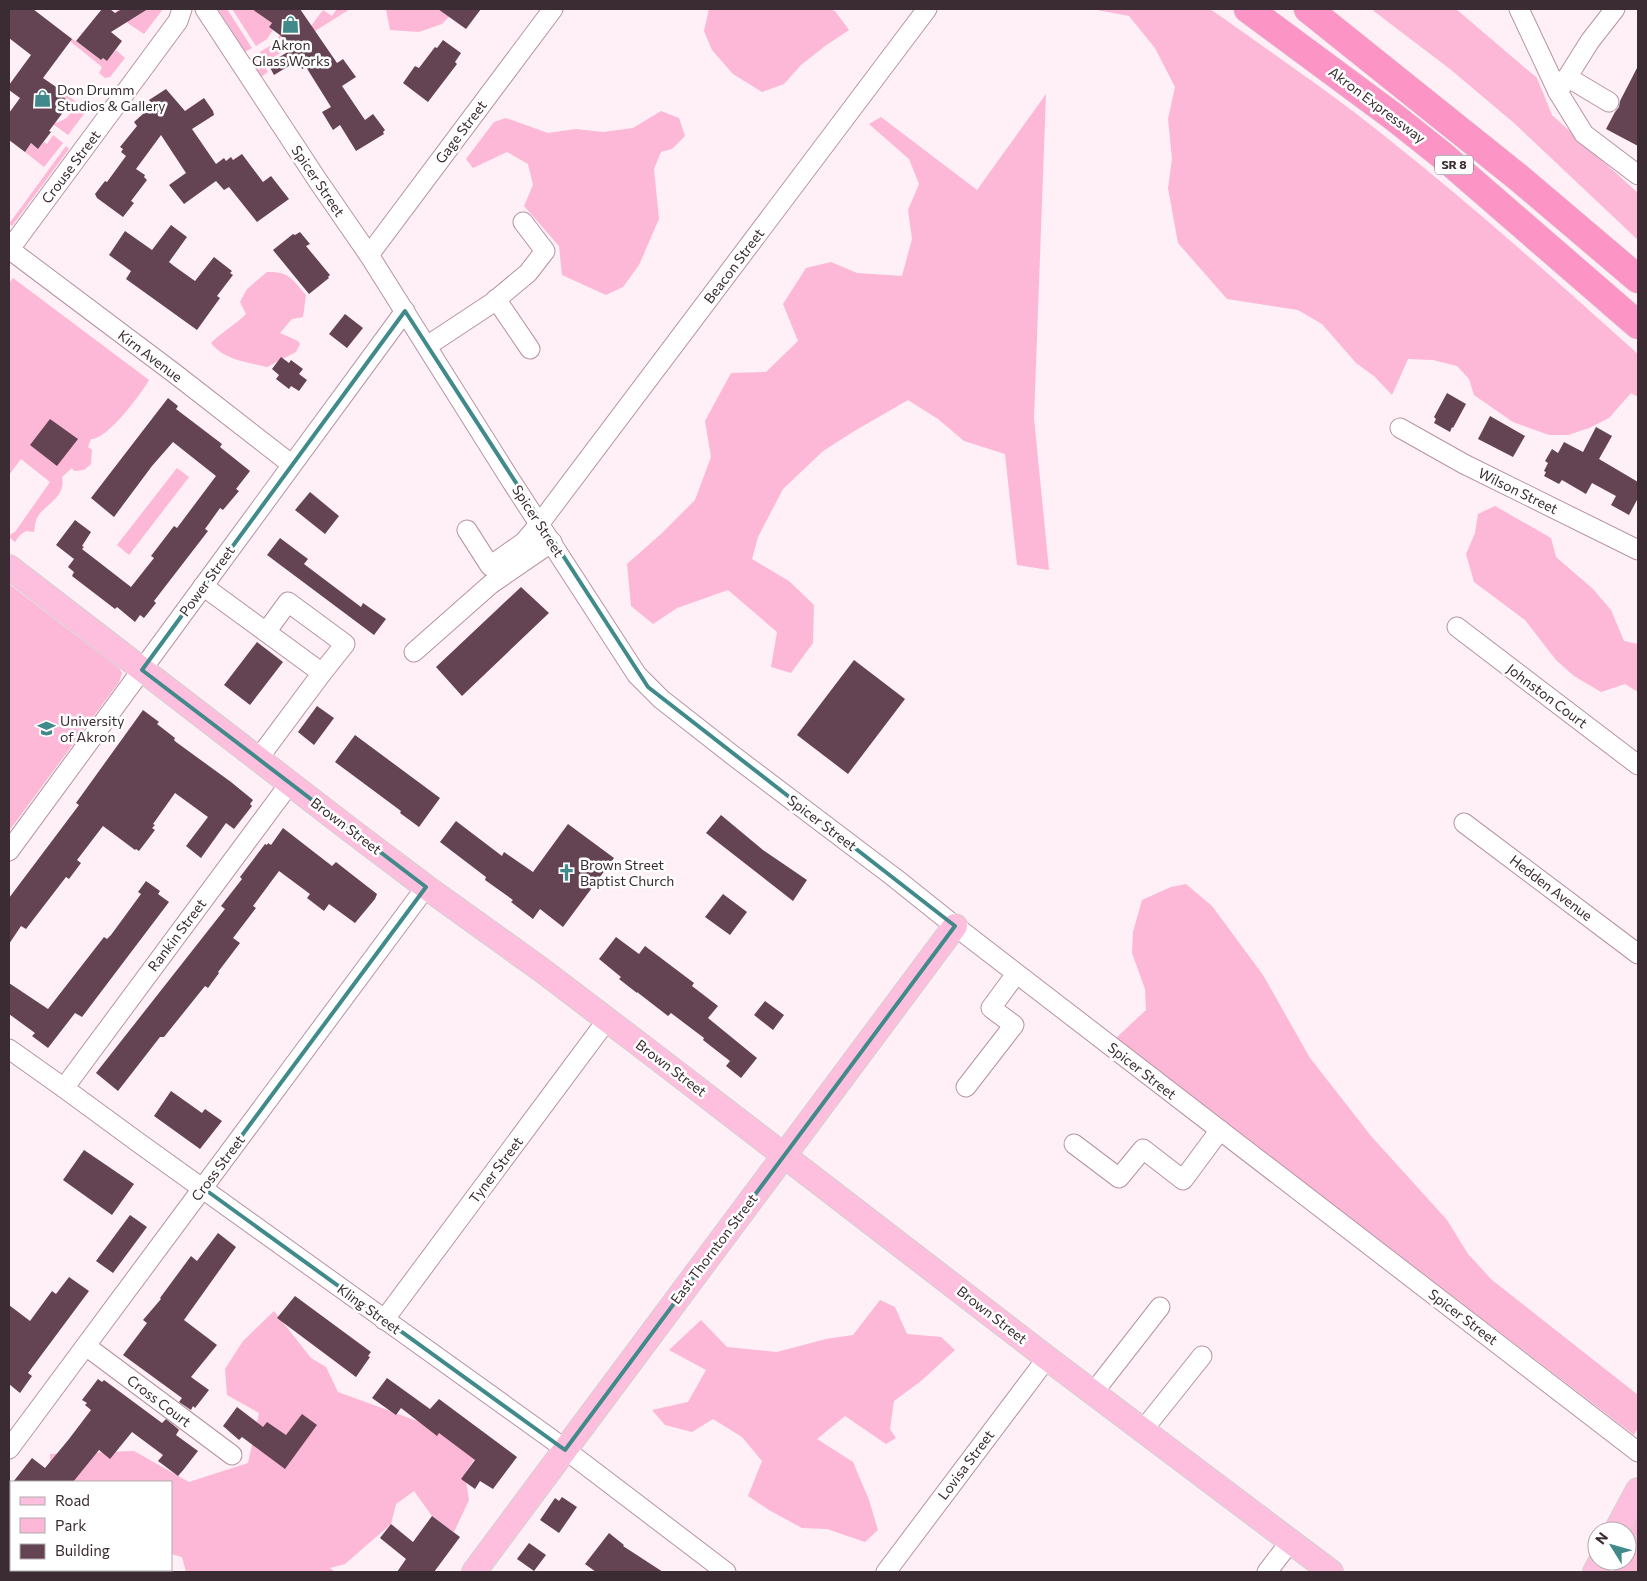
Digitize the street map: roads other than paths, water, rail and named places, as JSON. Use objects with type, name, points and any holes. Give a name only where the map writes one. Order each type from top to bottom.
[{"type":"highway","name":"Akron Expressway","points":[[1248,9],[1394,117],[1443,156],[1638,325]]},
{"type":"highway","name":"SR 8","points":[[1308,9],[1519,178],[1638,279]]},
{"type":"highway","points":[[1519,178],[1638,264]]},
{"type":"main road","name":"Brown Street","points":[[9,567],[426,887],[543,971],[1047,1358],[1331,1572]]},
{"type":"main road","name":"East Thornton Street","points":[[474,1572],[955,926]]},
{"type":"main road","points":[[1621,1521],[1638,1490]]},
{"type":"street","name":"Crouse Street","points":[[9,249],[178,21],[182,9]]},
{"type":"street","name":"Spicer Street","points":[[205,9],[369,255],[508,476],[628,661],[648,686],[661,699],[735,757],[895,878],[1016,974],[1638,1452]]},
{"type":"street","name":"Gage Street","points":[[369,255],[553,9]]},
{"type":"street","name":"Beacon Street","points":[[467,530],[490,566],[524,542],[927,9]]},
{"type":"street","points":[[1519,9],[1562,84],[1584,134],[1638,175]]},
{"type":"street","points":[[1562,84],[1590,41],[1615,9]]},
{"type":"street","points":[[1562,84],[1609,102]]},
{"type":"street","points":[[427,346],[496,299],[528,273],[546,252],[523,222]]},
{"type":"street","name":"Kirn Avenue","points":[[9,249],[291,464]]},
{"type":"street","points":[[496,299],[530,349]]},
{"type":"street","name":"Power Street","points":[[9,851],[405,311]]},
{"type":"street","name":"Wilson Street","points":[[1400,428],[1464,464],[1638,550]]},
{"type":"street","points":[[414,652],[491,584],[552,542]]},
{"type":"street","points":[[203,586],[322,673]]},
{"type":"street","points":[[258,759],[344,644],[288,602],[266,632]]},
{"type":"street","name":"Johnston Court","points":[[1456,628],[1638,765]]},
{"type":"street","name":"Rankin Street","points":[[64,1088],[290,783]]},
{"type":"street","name":"Hedden Avenue","points":[[1464,823],[1638,954]]},
{"type":"street","name":"Cross Street","points":[[9,1449],[426,887]]},
{"type":"street","points":[[966,1087],[1014,1025],[991,1008],[1016,974]]},
{"type":"street","name":"Tyner Street","points":[[384,1320],[607,1020]]},
{"type":"street","name":"Kling Street","points":[[9,1049],[565,1450],[726,1572]]},
{"type":"street","points":[[1074,1144],[1119,1178],[1143,1149],[1183,1180],[1220,1130]]},
{"type":"street","points":[[1093,1393],[1160,1307]]},
{"type":"street","name":"Cross Court","points":[[86,1346],[232,1456]]},
{"type":"street","points":[[1143,1430],[1202,1356]]},
{"type":"street","name":"Lovisa Street","points":[[886,1572],[1047,1358]]},
{"type":"street","points":[[1267,1572],[1290,1542]]},
{"type":"place","name":"Akron Glass Works","points":[[291,25]]},
{"type":"place","name":"Don Drumm Studios & Gallery","points":[[43,98]]},
{"type":"place","name":"University of Akron","points":[[46,729]]},
{"type":"place","name":"Brown Street Baptist Church","points":[[566,873]]}]
